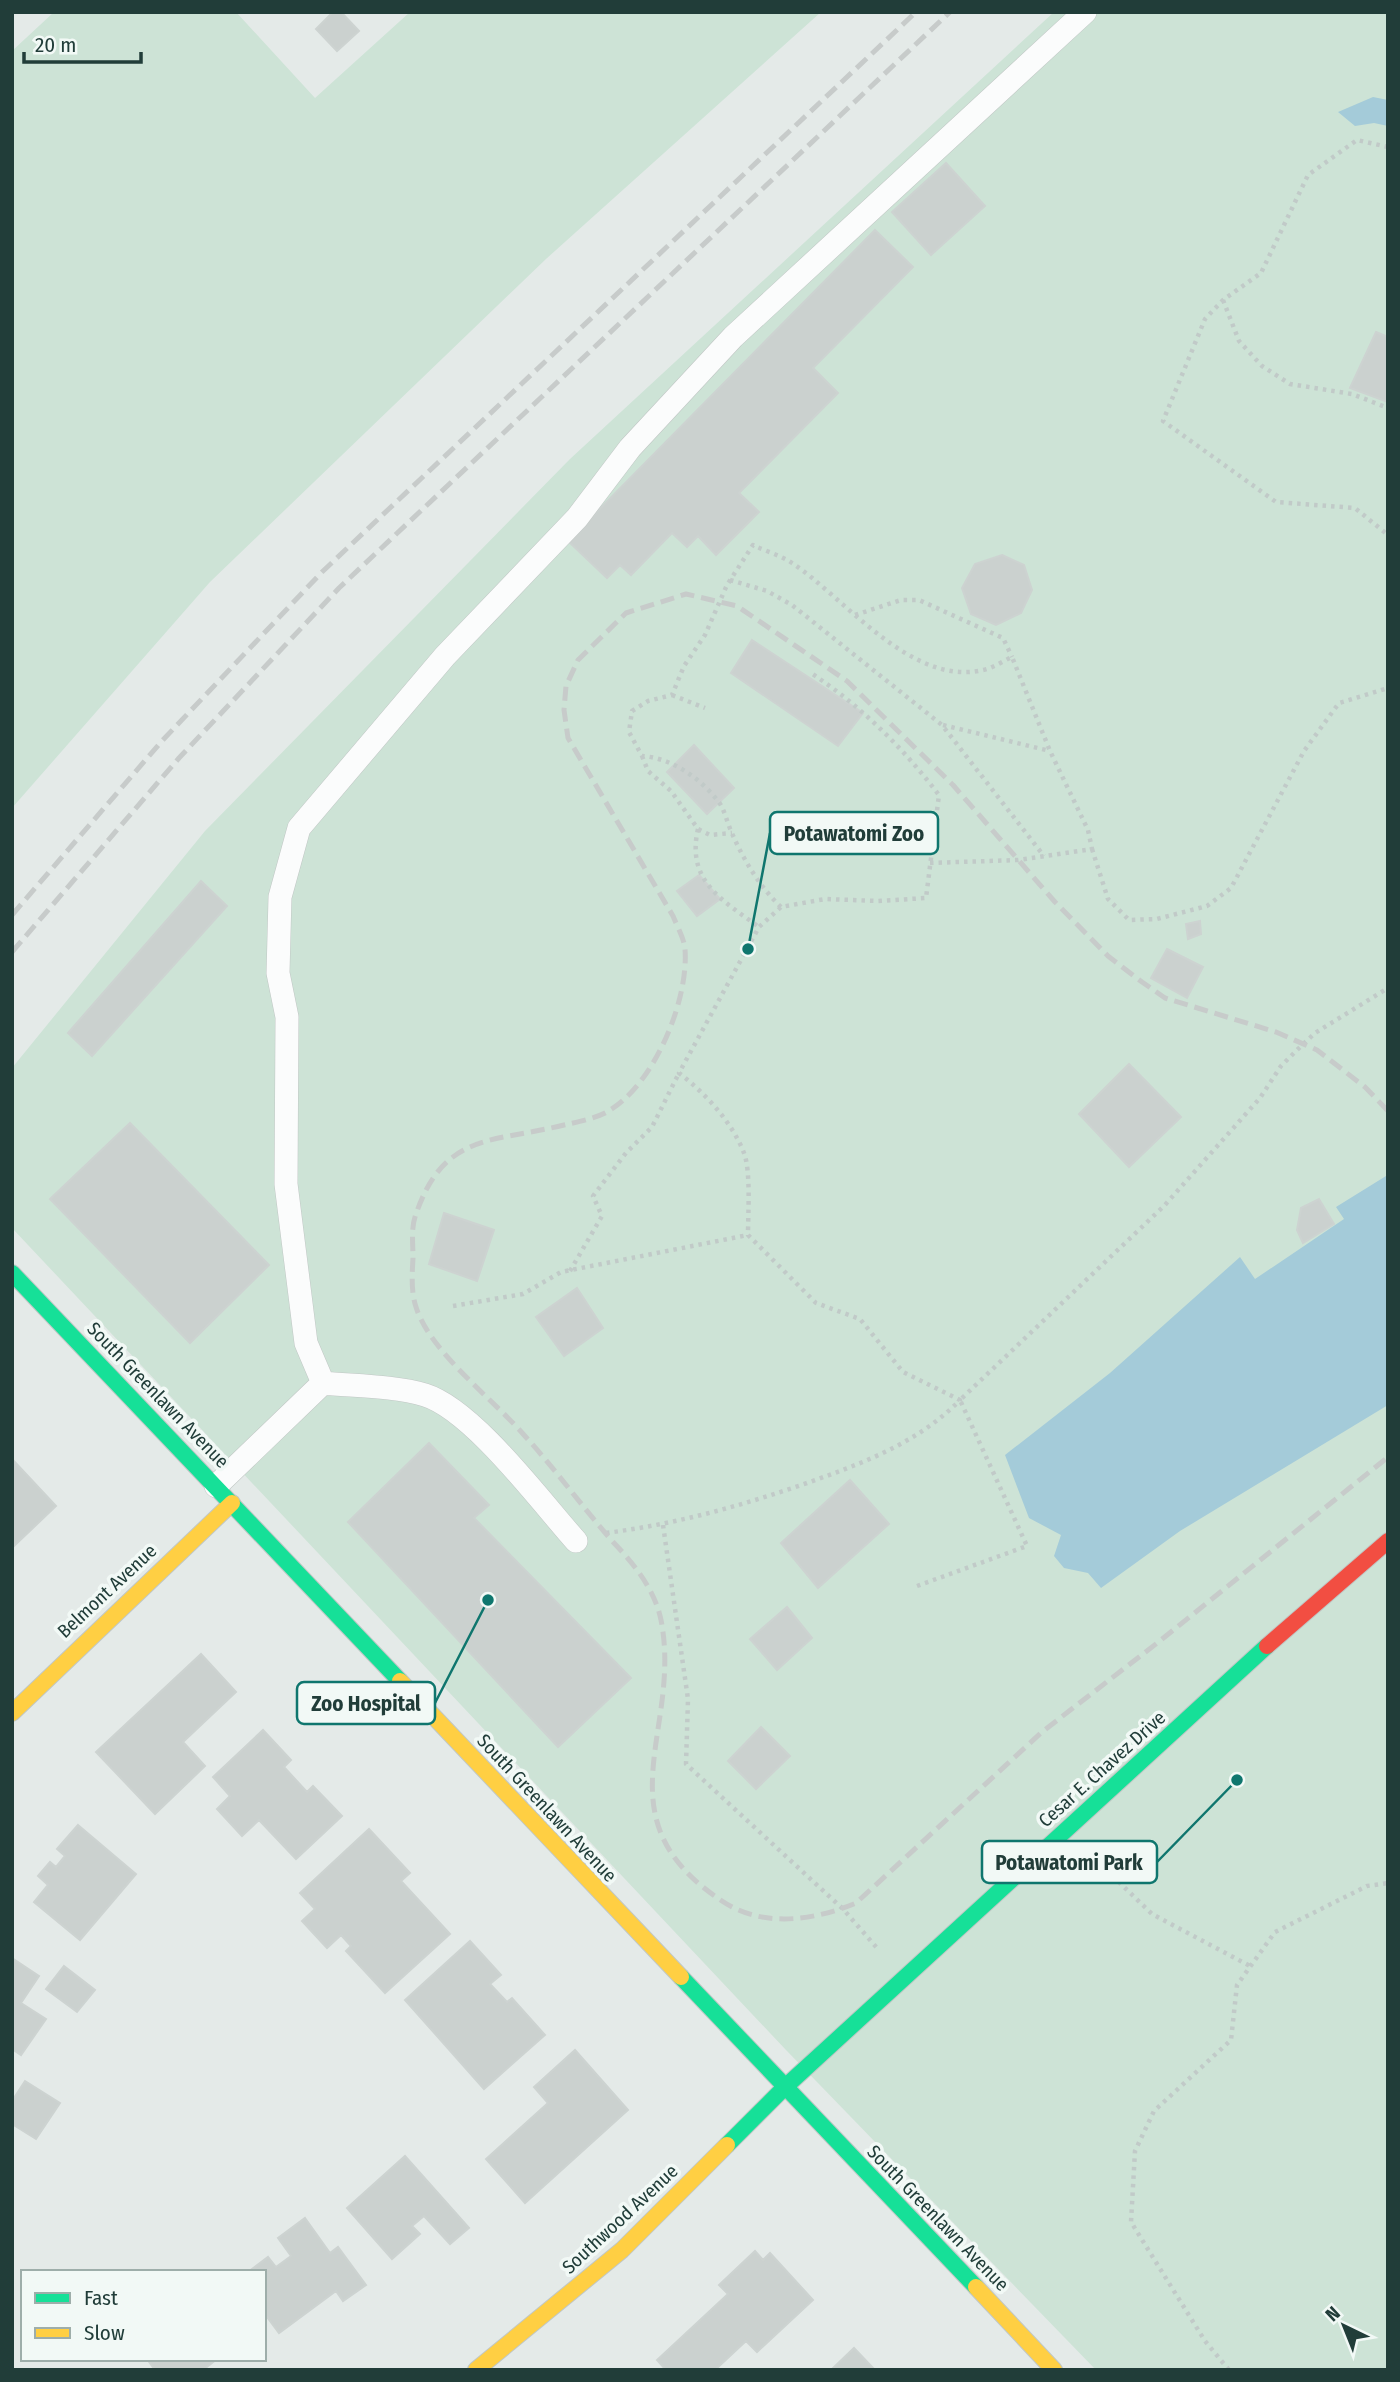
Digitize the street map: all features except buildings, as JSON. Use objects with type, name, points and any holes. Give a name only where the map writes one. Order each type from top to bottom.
[{"type":"street","name":"South Greenlawn Avenue","points":[[12,1273],[1054,2370]]},
{"type":"street","name":"Belmont Avenue","points":[[12,1713],[224,1494]]},
{"type":"street","name":"Cesar E. Chavez Drive","points":[[784,2088],[1299,1617],[1388,1541]]},
{"type":"street","name":"Southwood Avenue","points":[[476,2370],[595,2274],[667,2207],[741,2128],[784,2088]]},
{"type":"lane","points":[[323,1382],[306,1343],[286,1184],[287,1017],[278,973],[280,897],[299,828],[445,656],[577,518],[630,447],[733,337],[1085,12]]},
{"type":"lane","points":[[224,1494],[323,1382]]},
{"type":"lane","points":[[323,1382],[425,1395],[452,1409],[497,1452],[576,1541]]},
{"type":"path","points":[[1388,147],[1357,140],[1308,175],[1261,274],[1223,300],[1205,319],[1163,421],[1276,502],[1355,508],[1388,535]]},
{"type":"path","points":[[1223,300],[1239,341],[1262,366],[1290,384],[1352,394],[1388,408]]},
{"type":"path","points":[[672,695],[730,580],[752,545],[790,562],[854,615],[903,650],[930,664],[956,671],[982,670],[1012,657]]},
{"type":"path","points":[[730,580],[766,591],[792,606],[942,724],[1044,856]]},
{"type":"path","points":[[854,615],[901,600],[919,600],[1003,638],[1088,830],[1108,900],[1129,920],[1157,919],[1207,906],[1231,888],[1304,751],[1339,703],[1388,688]]},
{"type":"path","points":[[570,1271],[602,1216],[593,1196],[626,1153],[652,1127],[759,927],[781,907],[825,899],[926,898],[939,795],[912,760],[873,722],[811,673]]},
{"type":"path","points":[[705,708],[672,695],[648,701],[632,711],[629,732],[648,771],[671,792],[698,829],[710,835],[732,833]]},
{"type":"path","points":[[942,724],[1051,751]]},
{"type":"path","points":[[642,756],[662,757],[676,763],[719,802],[732,833],[763,889],[781,907]]},
{"type":"path","points":[[698,829],[695,840],[699,875],[720,899],[759,927]]},
{"type":"path","points":[[929,863],[1044,856],[1093,849]]},
{"type":"path","points":[[576,1541],[663,1525],[749,1503],[862,1464],[897,1447],[941,1419],[1164,1206],[1252,1107],[1297,1050],[1315,1033],[1388,988]]},
{"type":"path","points":[[679,1073],[697,1087],[719,1112],[745,1154],[748,1235],[816,1303],[860,1319],[902,1372],[960,1400],[1027,1546],[917,1586]]},
{"type":"path","points":[[453,1306],[523,1294],[570,1271],[748,1235]]},
{"type":"path","points":[[663,1525],[688,1699],[686,1764],[843,1909],[904,1978]]},
{"type":"path","points":[[1067,1829],[1152,1914],[1250,1966]]},
{"type":"path","points":[[1229,2370],[1205,2342],[1131,2222],[1135,2151],[1154,2111],[1231,2040],[1237,1984],[1275,1932],[1367,1886],[1388,1883]]},
{"type":"green space","points":[[54,12],[236,12],[315,98],[410,12],[821,12],[546,259],[210,582],[12,808],[12,51]]},
{"type":"green space","points":[[1054,12],[1388,12],[1388,2370],[1096,2370],[786,2050],[12,1228],[12,1068],[205,831],[570,459]]},
{"type":"water","points":[[1373,97],[1388,100],[1388,126],[1374,123],[1355,126],[1338,112]]},
{"type":"water","points":[[1386,1176],[1388,1405],[1180,1531],[1101,1588],[1088,1573],[1064,1568],[1054,1556],[1061,1535],[1029,1518],[1005,1455],[1110,1373],[1240,1257],[1255,1279],[1344,1219],[1336,1207]]},
{"type":"railway","points":[[12,915],[161,742],[322,572],[916,12]]},
{"type":"railway","points":[[12,952],[179,758],[339,588],[950,12]]},
{"type":"railway","points":[[1388,1111],[1365,1087],[1317,1050],[1276,1032],[1165,998],[1142,982],[1108,956],[1055,902],[953,785],[847,681],[737,606],[686,594],[626,613],[578,660],[566,686],[564,710],[568,738],[673,916],[683,941],[685,970],[674,1017],[652,1064],[638,1084],[622,1101],[605,1113],[473,1146],[455,1155],[440,1169],[426,1189],[415,1217],[412,1277],[416,1307],[434,1341],[536,1448],[649,1588],[661,1620],[665,1661],[653,1771],[654,1805],[663,1838],[684,1870],[722,1901],[737,1910],[754,1915],[788,1919],[823,1914],[856,1903],[1042,1732],[1388,1457]]},
{"type":"traffic: fast","points":[[12,1273],[400,1681]]},
{"type":"traffic: fast","points":[[727,2145],[784,2088],[1267,1646]]},
{"type":"traffic: fast","points":[[681,1977],[976,2287]]},
{"type":"traffic: slow","points":[[12,1713],[232,1503]]},
{"type":"traffic: slow","points":[[400,1681],[681,1977]]},
{"type":"traffic: slow","points":[[476,2370],[622,2250],[727,2145]]},
{"type":"traffic: slow","points":[[976,2287],[1054,2370]]},
{"type":"traffic: jam","points":[[1267,1646],[1388,1541]]},
{"type":"place","name":"Potawatomi Zoo","points":[[748,949]]},
{"type":"place","name":"Zoo Hospital","points":[[488,1600]]},
{"type":"place","name":"Potawatomi Park","points":[[1237,1780]]}]
